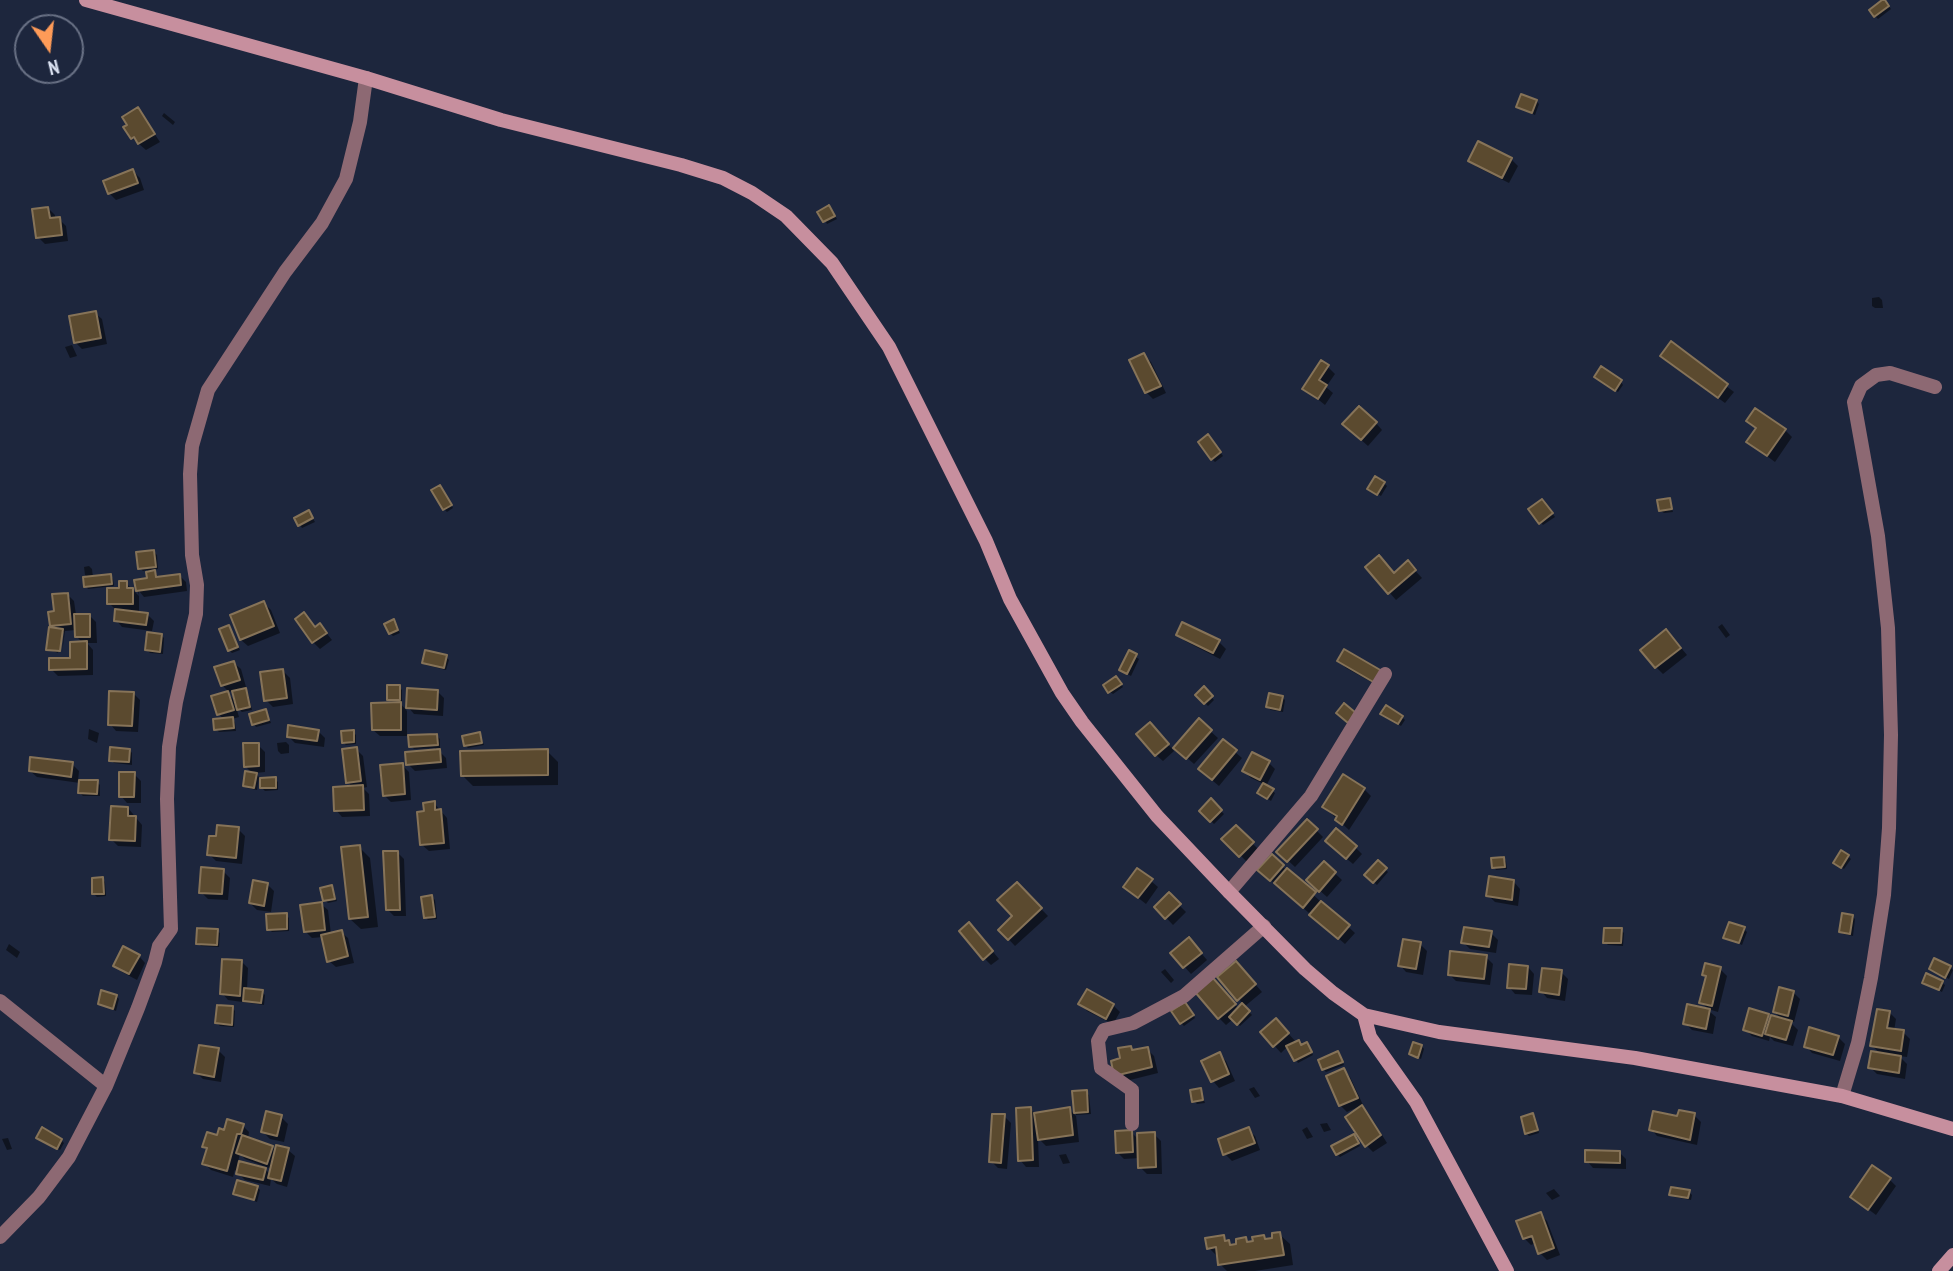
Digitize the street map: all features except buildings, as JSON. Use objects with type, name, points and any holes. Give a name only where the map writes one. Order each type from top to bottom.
[{"type":"street","points":[[86,0],[366,78],[501,120],[681,164],[752,193],[786,216],[832,263],[889,347],[986,541],[1010,599],[1062,693],[1101,749],[1157,816],[1304,970],[1364,1015],[1439,1032],[1635,1058],[1842,1096],[1953,1129]]},
{"type":"street","points":[[0,1237],[39,1197],[69,1157],[106,1086],[138,1008],[159,946],[171,929],[167,799],[169,747],[196,614],[190,474],[192,446],[208,390],[285,272],[321,223],[346,179],[360,122],[366,78]]},
{"type":"street","points":[[1842,1096],[1858,1043],[1871,978],[1884,895],[1890,815],[1888,628],[1878,536],[1854,402],[1861,386],[1876,375],[1890,373],[1935,387]]},
{"type":"street","points":[[1229,892],[1311,796],[1385,674]]},
{"type":"street","points":[[1132,1124],[1132,1090],[1101,1068],[1098,1041],[1104,1030],[1133,1023],[1184,996],[1264,926]]},
{"type":"street","points":[[0,1001],[106,1086]]},
{"type":"street","points":[[1364,1015],[1370,1037],[1416,1102],[1507,1271]]},
{"type":"street","points":[[1938,1271],[1953,1255]]}]
